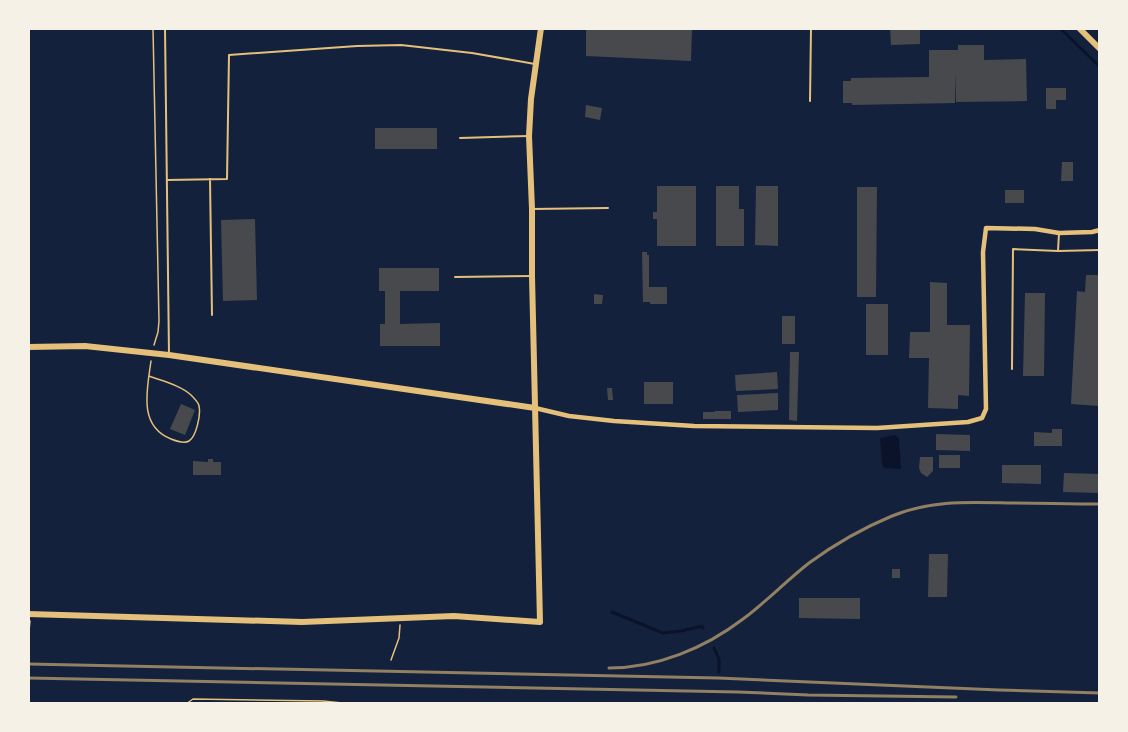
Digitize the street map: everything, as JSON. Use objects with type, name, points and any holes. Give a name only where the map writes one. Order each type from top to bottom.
[{"type":"street","points":[[29,614],[302,622],[454,616],[540,622],[529,136],[531,99],[541,28]]},
{"type":"street","points":[[1079,28],[1100,49]]},
{"type":"street","points":[[28,347],[85,346],[169,355],[614,421],[694,426],[877,428],[968,422],[982,418],[986,408],[983,252],[986,228],[1035,229],[1059,233],[1100,230]]},
{"type":"lane","points":[[165,28],[169,355]]},
{"type":"lane","points":[[810,101],[811,28]]},
{"type":"lane","points":[[167,180],[227,179],[229,55],[401,45],[472,53],[536,64]]},
{"type":"lane","points":[[459,138],[529,136]]},
{"type":"lane","points":[[210,179],[212,315]]},
{"type":"lane","points":[[532,209],[608,208]]},
{"type":"lane","points":[[1058,251],[1059,233]]},
{"type":"lane","points":[[1012,369],[1013,249],[1100,250]]},
{"type":"lane","points":[[455,277],[532,276]]},
{"type":"path","points":[[149,376],[183,389],[193,396],[199,406],[197,428],[192,439],[186,442],[175,441],[163,436],[151,423],[147,411],[147,393],[149,376],[152,353],[159,321],[153,28]]},
{"type":"path","points":[[28,641],[29,614]]},
{"type":"path","points":[[391,660],[399,638],[400,618]]},
{"type":"path","points":[[186,704],[193,699],[323,701],[352,704]]},
{"type":"path","points":[[534,704],[539,704]]},
{"type":"water","points":[[895,435],[899,438],[901,469],[884,468],[880,438]]},
{"type":"building","points":[[586,28],[692,28],[691,61],[586,56]]},
{"type":"building","points":[[890,28],[920,28],[920,44],[891,45]]},
{"type":"building","points":[[958,45],[984,45],[984,60],[1026,59],[1027,101],[956,102],[955,72],[955,103],[852,105],[852,103],[843,103],[843,81],[851,81],[851,78],[929,77],[929,50],[958,50]]},
{"type":"building","points":[[1046,88],[1066,88],[1066,100],[1056,100],[1056,109],[1046,109]]},
{"type":"building","points":[[586,105],[602,108],[600,120],[585,117]]},
{"type":"building","points":[[375,128],[437,128],[437,149],[375,149]]},
{"type":"building","points":[[1062,162],[1073,162],[1073,181],[1061,181]]},
{"type":"building","points":[[657,186],[696,186],[696,246],[657,246],[657,219],[653,219],[653,212],[657,212]]},
{"type":"building","points":[[716,186],[739,186],[739,209],[744,209],[744,246],[716,246]]},
{"type":"building","points":[[756,186],[778,186],[778,246],[755,245]]},
{"type":"building","points":[[857,187],[877,187],[876,297],[857,297]]},
{"type":"building","points":[[1005,190],[1024,190],[1024,203],[1005,203]]},
{"type":"building","points":[[255,219],[257,300],[223,301],[221,220]]},
{"type":"building","points":[[642,252],[647,252],[649,255],[649,287],[667,287],[667,304],[643,302]]},
{"type":"building","points":[[379,268],[439,268],[439,291],[400,291],[400,324],[440,323],[440,346],[380,346],[380,324],[385,324],[385,291],[379,291]]},
{"type":"building","points":[[1086,275],[1100,275],[1100,406],[1071,404],[1077,291],[1085,292]]},
{"type":"building","points":[[930,282],[947,283],[947,325],[970,325],[969,396],[958,395],[958,409],[928,408],[929,358],[909,358],[910,332],[930,332]]},
{"type":"building","points":[[1025,293],[1045,293],[1044,376],[1023,376]]},
{"type":"building","points":[[594,294],[603,295],[602,304],[594,304]]},
{"type":"building","points":[[866,304],[888,304],[888,355],[866,355]]},
{"type":"building","points":[[782,316],[795,316],[795,344],[782,344]]},
{"type":"building","points":[[790,352],[799,352],[797,421],[789,420]]},
{"type":"building","points":[[777,372],[778,389],[736,391],[735,375]]},
{"type":"building","points":[[644,382],[673,382],[673,404],[644,404]]},
{"type":"building","points":[[607,388],[612,388],[613,400],[608,400]]},
{"type":"building","points":[[778,393],[778,410],[738,412],[737,395]]},
{"type":"building","points":[[181,404],[195,410],[185,435],[170,429]]},
{"type":"building","points":[[731,411],[731,419],[703,419],[703,412]]},
{"type":"building","points":[[1052,429],[1062,429],[1062,446],[1034,446],[1034,432],[1052,433]]},
{"type":"building","points":[[936,434],[970,435],[970,451],[936,450]]},
{"type":"building","points":[[939,455],[960,455],[960,468],[939,468]]},
{"type":"building","points":[[920,457],[933,457],[933,471],[927,477],[921,473],[919,468]]},
{"type":"building","points":[[208,459],[221,462],[221,475],[193,475],[193,461],[208,462]]},
{"type":"building","points":[[1002,465],[1041,465],[1041,484],[1002,483]]},
{"type":"building","points":[[1064,473],[1100,474],[1100,493],[1063,492]]},
{"type":"building","points":[[929,554],[948,554],[947,597],[928,597]]},
{"type":"building","points":[[892,569],[900,569],[900,578],[892,578]]},
{"type":"building","points":[[799,598],[860,598],[860,619],[799,618]]},
{"type":"waterway","points":[[1060,28],[1100,67]]},
{"type":"waterway","points":[[612,612],[663,633],[702,626],[703,628]]},
{"type":"waterway","points":[[714,648],[719,659],[719,672]]},
{"type":"railway","points":[[609,668],[662,660],[713,639],[751,612],[829,549],[870,526],[906,511],[964,502],[1100,504]]},
{"type":"railway","points":[[28,664],[718,678],[1100,693]]},
{"type":"railway","points":[[28,678],[956,697]]}]
